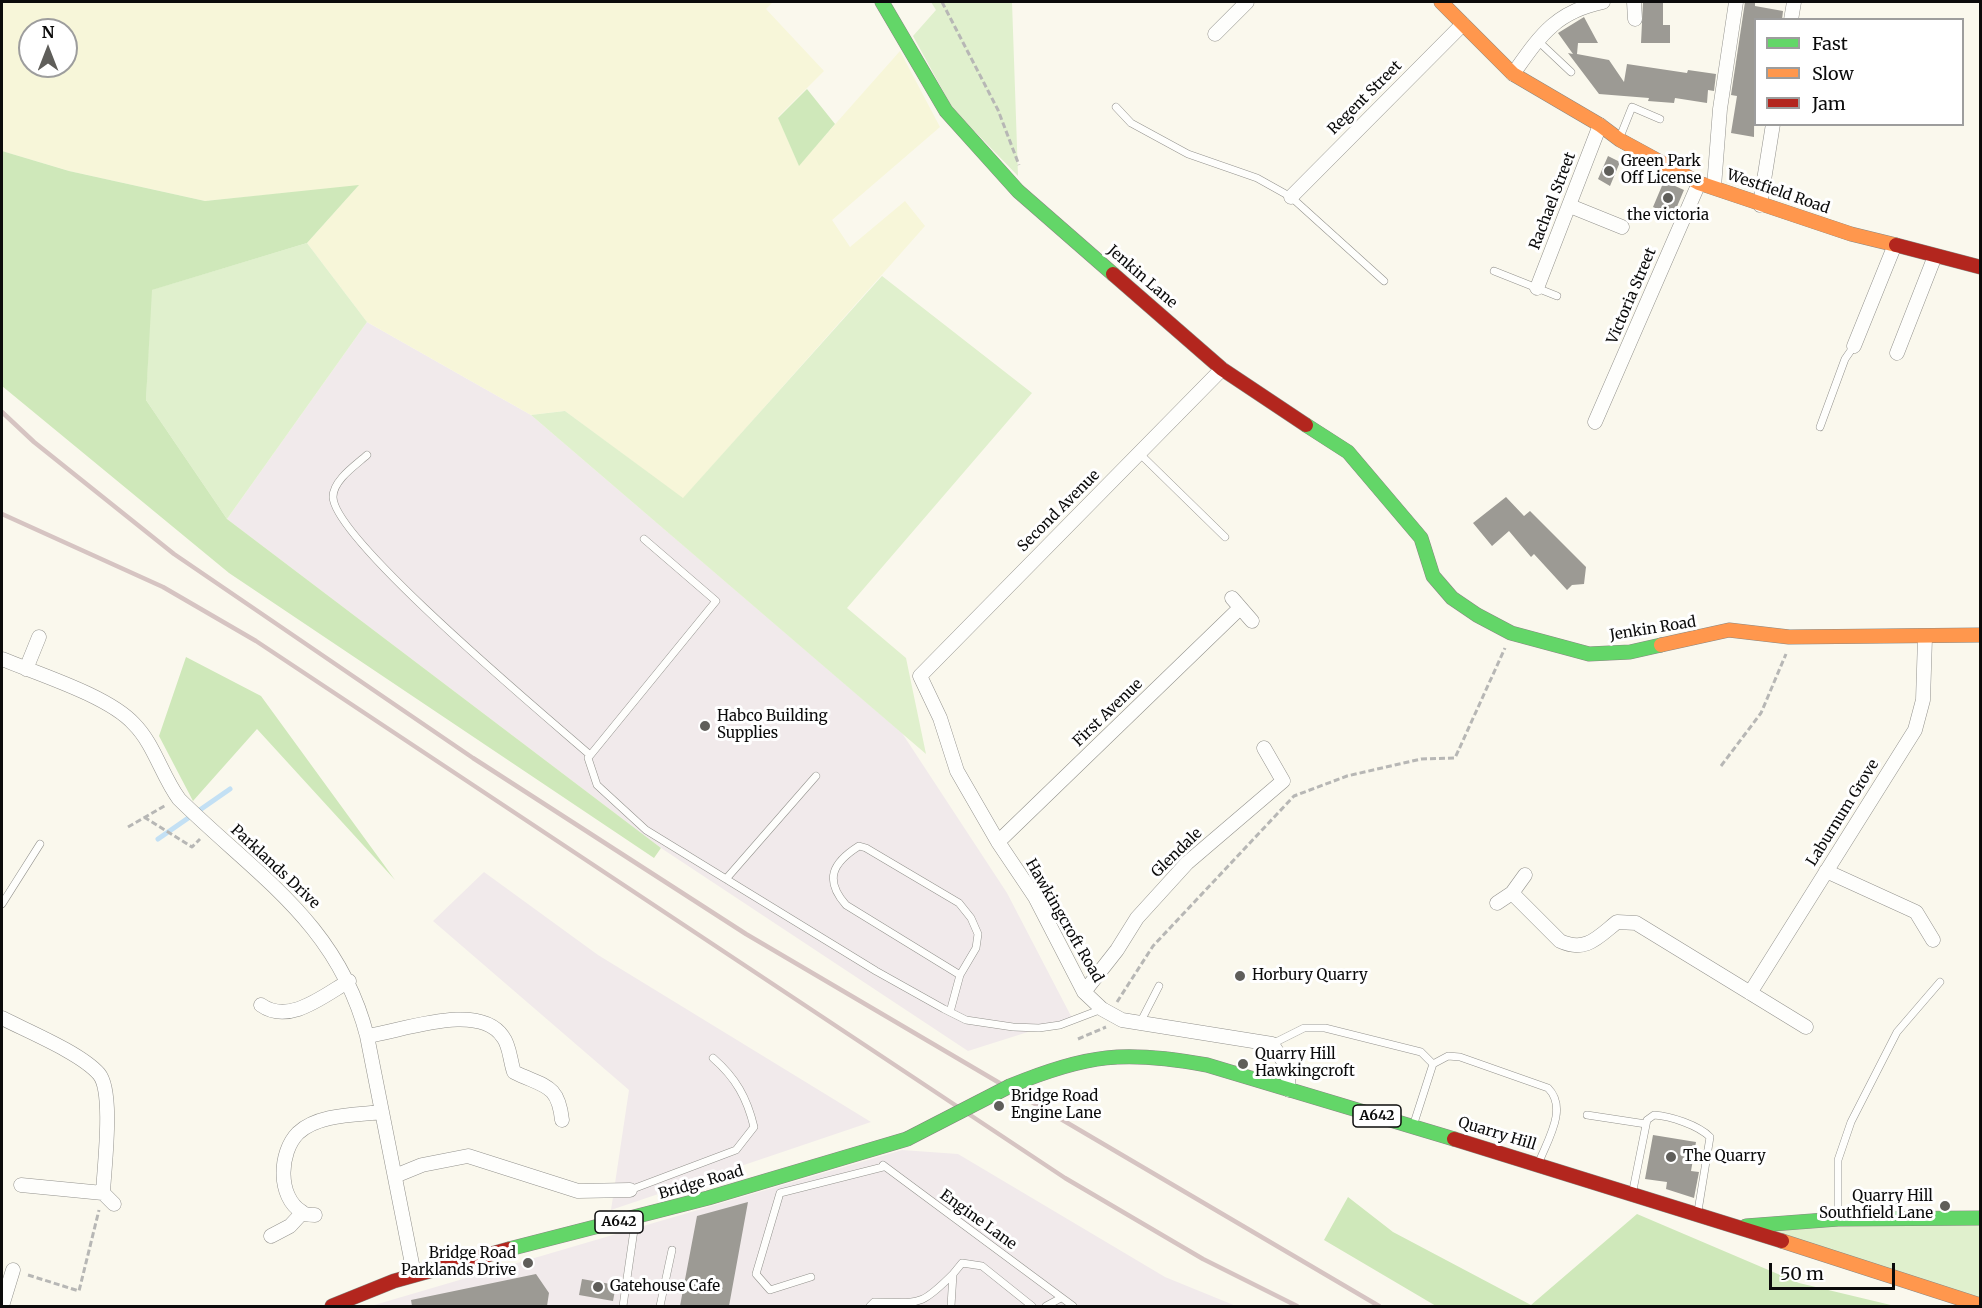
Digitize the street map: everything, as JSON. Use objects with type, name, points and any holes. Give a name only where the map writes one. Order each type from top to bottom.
[{"type":"main road","name":"Jenkin Lane","points":[[882,2],[946,111],[1018,191],[1222,369],[1348,452],[1421,538]]},
{"type":"main road","name":"Westfield Road","points":[[1441,2],[1513,74],[1600,125],[1620,140],[1699,183],[1760,205],[1894,247],[1980,267]]},
{"type":"main road","name":"Jenkin Road","points":[[1421,538],[1433,576],[1452,598],[1477,615],[1511,633],[1590,654],[1630,652],[1729,630],[1789,636],[1795,634],[1925,638],[1980,635]]},
{"type":"main road","name":"Quarry Hill","points":[[907,1139],[1010,1086],[1064,1065],[1111,1057],[1162,1056],[1208,1065],[1742,1227],[1838,1220],[1980,1218]]},
{"type":"main road","name":"Bridge Road","points":[[340,1305],[368,1290],[414,1274],[635,1218],[907,1139]]},
{"type":"main road","name":"A642","points":[[1742,1227],[1980,1305]]},
{"type":"street","points":[[1215,34],[1247,2]]},
{"type":"street","points":[[1513,74],[1548,26],[1584,6],[1603,2]]},
{"type":"street","points":[[1634,2],[1635,19]]},
{"type":"street","points":[[1714,187],[1720,109],[1736,2]]},
{"type":"street","points":[[1791,18],[1794,2]]},
{"type":"street","name":"Regent Street","points":[[1291,197],[1463,24]]},
{"type":"street","name":"Rachael Street","points":[[1537,288],[1600,125]]},
{"type":"street","points":[[1760,205],[1773,126]]},
{"type":"street","name":"Victoria Street","points":[[1595,422],[1699,183]]},
{"type":"street","points":[[1570,206],[1622,227]]},
{"type":"street","points":[[1854,346],[1894,247]]},
{"type":"street","points":[[1897,353],[1935,256]]},
{"type":"street","name":"Second Avenue","points":[[920,676],[1222,369]]},
{"type":"street","name":"First Avenue","points":[[998,842],[1236,603],[1252,621]]},
{"type":"street","points":[[26,669],[39,637]]},
{"type":"street","name":"Laburnum Grove","points":[[1750,993],[1915,730],[1923,700],[1925,638]]},
{"type":"street","name":"Parklands Drive","points":[[2,660],[110,706],[134,723],[146,740],[166,781],[179,799],[304,915],[333,953],[359,1006],[367,1036],[414,1274]]},
{"type":"street","name":"Hawkingcroft Road","points":[[920,676],[940,718],[957,771],[998,842],[1035,897],[1084,992],[1105,1012],[1122,1020],[1272,1044]]},
{"type":"street","name":"Glendale","points":[[1084,992],[1117,950],[1137,918],[1187,863],[1283,781],[1264,748]]},
{"type":"street","points":[[1826,871],[1916,912],[1933,940]]},
{"type":"street","points":[[1497,903],[1512,894],[1525,876]]},
{"type":"street","points":[[1512,894],[1560,941],[1569,946],[1589,945],[1617,922],[1636,923],[1806,1027]]},
{"type":"street","points":[[261,1005],[269,1011],[292,1011],[313,1002],[348,981]]},
{"type":"street","points":[[2,1018],[69,1053],[99,1074],[106,1096],[103,1193]]},
{"type":"street","points":[[367,1036],[461,1018],[485,1022],[505,1039],[514,1072],[554,1092],[560,1100],[562,1120]]},
{"type":"street","points":[[1272,1044],[1287,1067],[1289,1090]]},
{"type":"street","points":[[271,1236],[309,1214],[292,1202],[283,1173],[284,1159],[297,1134],[325,1120],[382,1112]]},
{"type":"street","points":[[395,1176],[422,1165],[468,1156],[578,1191],[630,1190]]},
{"type":"street","points":[[21,1185],[103,1193],[114,1204]]},
{"type":"street","points":[[2,1306],[14,1270]]},
{"type":"lane","points":[[1537,40],[1571,72]]},
{"type":"lane","points":[[1116,107],[1131,123],[1188,154],[1257,178],[1291,197],[1384,281]]},
{"type":"lane","points":[[1620,140],[1632,107],[1660,119]]},
{"type":"lane","points":[[1494,272],[1557,296]]},
{"type":"lane","points":[[1820,427],[1845,359],[1854,346]]},
{"type":"lane","points":[[1139,453],[1225,537]]},
{"type":"lane","points":[[367,455],[337,483],[334,490],[335,507],[343,520],[361,544],[416,600],[590,755]]},
{"type":"lane","points":[[644,539],[716,601],[588,758],[597,785],[616,805],[646,830],[876,971],[966,1020],[1012,1028],[1039,1028],[1060,1025],[1105,1012]]},
{"type":"lane","points":[[726,879],[816,776]]},
{"type":"lane","points":[[2,904],[40,844]]},
{"type":"lane","points":[[950,1012],[960,975],[976,948],[978,934],[971,918],[959,903],[866,848],[859,846],[840,861],[832,880],[836,893],[846,905],[960,975]]},
{"type":"lane","points":[[1838,1220],[1838,1160],[1851,1122],[1897,1032],[1940,982]]},
{"type":"lane","points":[[1140,1023],[1159,986]]},
{"type":"lane","points":[[1272,1044],[1304,1028],[1325,1028],[1421,1052],[1433,1064]]},
{"type":"lane","points":[[1413,1126],[1433,1064],[1448,1056],[1460,1057],[1548,1088],[1555,1095],[1559,1108],[1539,1164]]},
{"type":"lane","points":[[630,1190],[736,1150],[746,1141],[754,1127],[742,1092],[730,1074],[713,1058]]},
{"type":"lane","points":[[1587,1115],[1646,1124]]},
{"type":"lane","points":[[1633,1193],[1646,1124],[1649,1117],[1662,1115],[1704,1131],[1710,1137],[1698,1213]]},
{"type":"lane","points":[[811,1277],[771,1290],[756,1274],[780,1193],[883,1167],[876,1149]]},
{"type":"lane","name":"Engine Lane","points":[[883,1167],[1073,1306]]},
{"type":"lane","points":[[622,1306],[635,1218]]},
{"type":"lane","points":[[660,1306],[672,1250]]},
{"type":"lane","points":[[870,1306],[874,1302],[914,1303],[932,1295],[962,1263],[982,1266],[1032,1306]]},
{"type":"lane","points":[[951,1306],[953,1274]]},
{"type":"lane","points":[[1046,1306],[1061,1298]]},
{"type":"path","points":[[942,2],[998,110],[1022,173]]},
{"type":"path","points":[[1105,1012],[1153,946],[1294,796],[1347,776],[1421,759],[1455,758],[1511,633]]},
{"type":"path","points":[[1721,766],[1761,712],[1795,634]]},
{"type":"path","points":[[128,827],[179,799]]},
{"type":"path","points":[[144,817],[192,847],[210,830]]},
{"type":"path","points":[[14,1270],[79,1291],[103,1193]]},
{"type":"shaded area","points":[[367,322],[531,415],[902,733],[1007,893],[1072,1018],[968,1051],[661,848],[227,519]]},
{"type":"shaded area","points":[[484,872],[598,955],[871,1122],[611,1210],[629,1090],[433,921]]},
{"type":"shaded area","points":[[902,1150],[958,1154],[1165,1277],[1236,1306],[371,1306]]},
{"type":"green space","points":[[2,2],[773,2],[766,9],[824,71],[778,117],[799,165],[900,51],[940,127],[832,220],[850,247],[905,201],[925,226],[683,499],[565,411],[531,415],[367,322],[307,243],[358,186],[205,201],[69,171],[2,151]]},
{"type":"green space","points":[[931,2],[1012,2],[1018,176],[953,109],[913,36],[936,10]]},
{"type":"green space","points":[[807,89],[835,124],[799,166],[778,118]]},
{"type":"green space","points":[[2,151],[69,171],[205,201],[359,185],[307,243],[152,290],[146,400],[227,519],[661,848],[654,858],[229,573],[2,386]]},
{"type":"green space","points":[[307,243],[367,322],[227,519],[146,400],[151,290]]},
{"type":"green space","points":[[882,276],[1032,393],[847,608],[906,658],[926,754],[531,415],[565,411],[683,498]]},
{"type":"green space","points":[[186,657],[261,696],[395,880],[257,729],[193,801],[159,736]]},
{"type":"green space","points":[[1348,1197],[1393,1232],[1531,1305],[1637,1214],[1799,1283],[1895,1306],[1436,1306],[1324,1240]]},
{"type":"green space","points":[[1980,1218],[1980,1305],[1741,1227]]},
{"type":"building","points":[[1643,2],[1663,2],[1663,25],[1670,25],[1670,43],[1641,43]]},
{"type":"building","points":[[1745,2],[1755,2],[1755,6],[1783,11],[1782,18],[1754,18],[1754,137],[1731,133],[1737,96],[1731,95]]},
{"type":"building","points":[[1584,17],[1598,43],[1578,43],[1577,54],[1609,60],[1624,82],[1627,64],[1687,73],[1688,70],[1716,74],[1714,91],[1708,90],[1707,103],[1675,98],[1674,103],[1648,101],[1649,98],[1599,94],[1568,53],[1573,54],[1558,33]]},
{"type":"building","name":"Green Park Off License","points":[[1608,156],[1620,162],[1610,186],[1598,179]]},
{"type":"building","name":"the victoria","points":[[1664,181],[1684,190],[1673,216],[1653,207]]},
{"type":"building","points":[[1506,497],[1524,516],[1530,511],[1586,567],[1584,584],[1572,585],[1567,590],[1534,554],[1531,557],[1509,531],[1492,546],[1473,523]]},
{"type":"building","name":"The Quarry","points":[[1653,1135],[1696,1142],[1691,1171],[1699,1172],[1694,1198],[1666,1189],[1667,1182],[1645,1179]]},
{"type":"building","points":[[748,1202],[729,1306],[680,1306],[697,1216]]},
{"type":"building","points":[[536,1274],[549,1293],[547,1306],[412,1306],[411,1300]]},
{"type":"building","name":"Gatehouse Cafe","points":[[582,1279],[616,1285],[613,1301],[579,1295]]},
{"type":"waterway","points":[[158,839],[230,789]]},
{"type":"railway","points":[[2,412],[34,442],[174,554],[473,758],[746,934],[1379,1306]]},
{"type":"railway","points":[[2,514],[163,587],[256,641],[1065,1178],[1203,1259],[1297,1306]]},
{"type":"traffic: fast","points":[[882,2],[946,111],[1018,191],[1113,274]]},
{"type":"traffic: fast","points":[[1306,425],[1348,452],[1421,538],[1433,576],[1452,598],[1477,615],[1511,633],[1589,654],[1630,652],[1661,645]]},
{"type":"traffic: fast","points":[[1010,1086],[1037,1075],[1085,1061],[1129,1057],[1178,1060],[1207,1065],[1454,1139]]},
{"type":"traffic: fast","points":[[907,1139],[1010,1086]]},
{"type":"traffic: fast","points":[[509,1249],[708,1198],[907,1139]]},
{"type":"traffic: fast","points":[[1746,1226],[1838,1219],[1980,1218]]},
{"type":"traffic: slow","points":[[1441,2],[1513,74],[1600,125],[1620,140],[1699,183],[1851,234],[1896,245]]},
{"type":"traffic: slow","points":[[1661,645],[1729,630],[1789,637],[1980,635]]},
{"type":"traffic: slow","points":[[1782,1241],[1980,1305]]},
{"type":"traffic: jam","points":[[1896,245],[1980,267]]},
{"type":"traffic: jam","points":[[1113,274],[1222,369],[1306,425]]},
{"type":"traffic: jam","points":[[1454,1139],[1782,1241]]},
{"type":"traffic: jam","points":[[332,1306],[394,1281],[509,1249]]},
{"type":"place","name":"Green Park Off License","points":[[1609,171]]},
{"type":"place","name":"the victoria","points":[[1668,198]]},
{"type":"place","name":"Habco Building Supplies","points":[[705,726]]},
{"type":"place","name":"Horbury Quarry","points":[[1240,976]]},
{"type":"place","name":"Quarry Hill Hawkingcroft","points":[[1243,1064]]},
{"type":"place","name":"Bridge Road Engine Lane","points":[[999,1106]]},
{"type":"place","name":"The Quarry","points":[[1671,1157]]},
{"type":"place","name":"Quarry Hill Southfield Lane","points":[[1945,1206]]},
{"type":"place","name":"Bridge Road Parklands Drive","points":[[528,1263]]},
{"type":"place","name":"Gatehouse Cafe","points":[[598,1287]]}]
